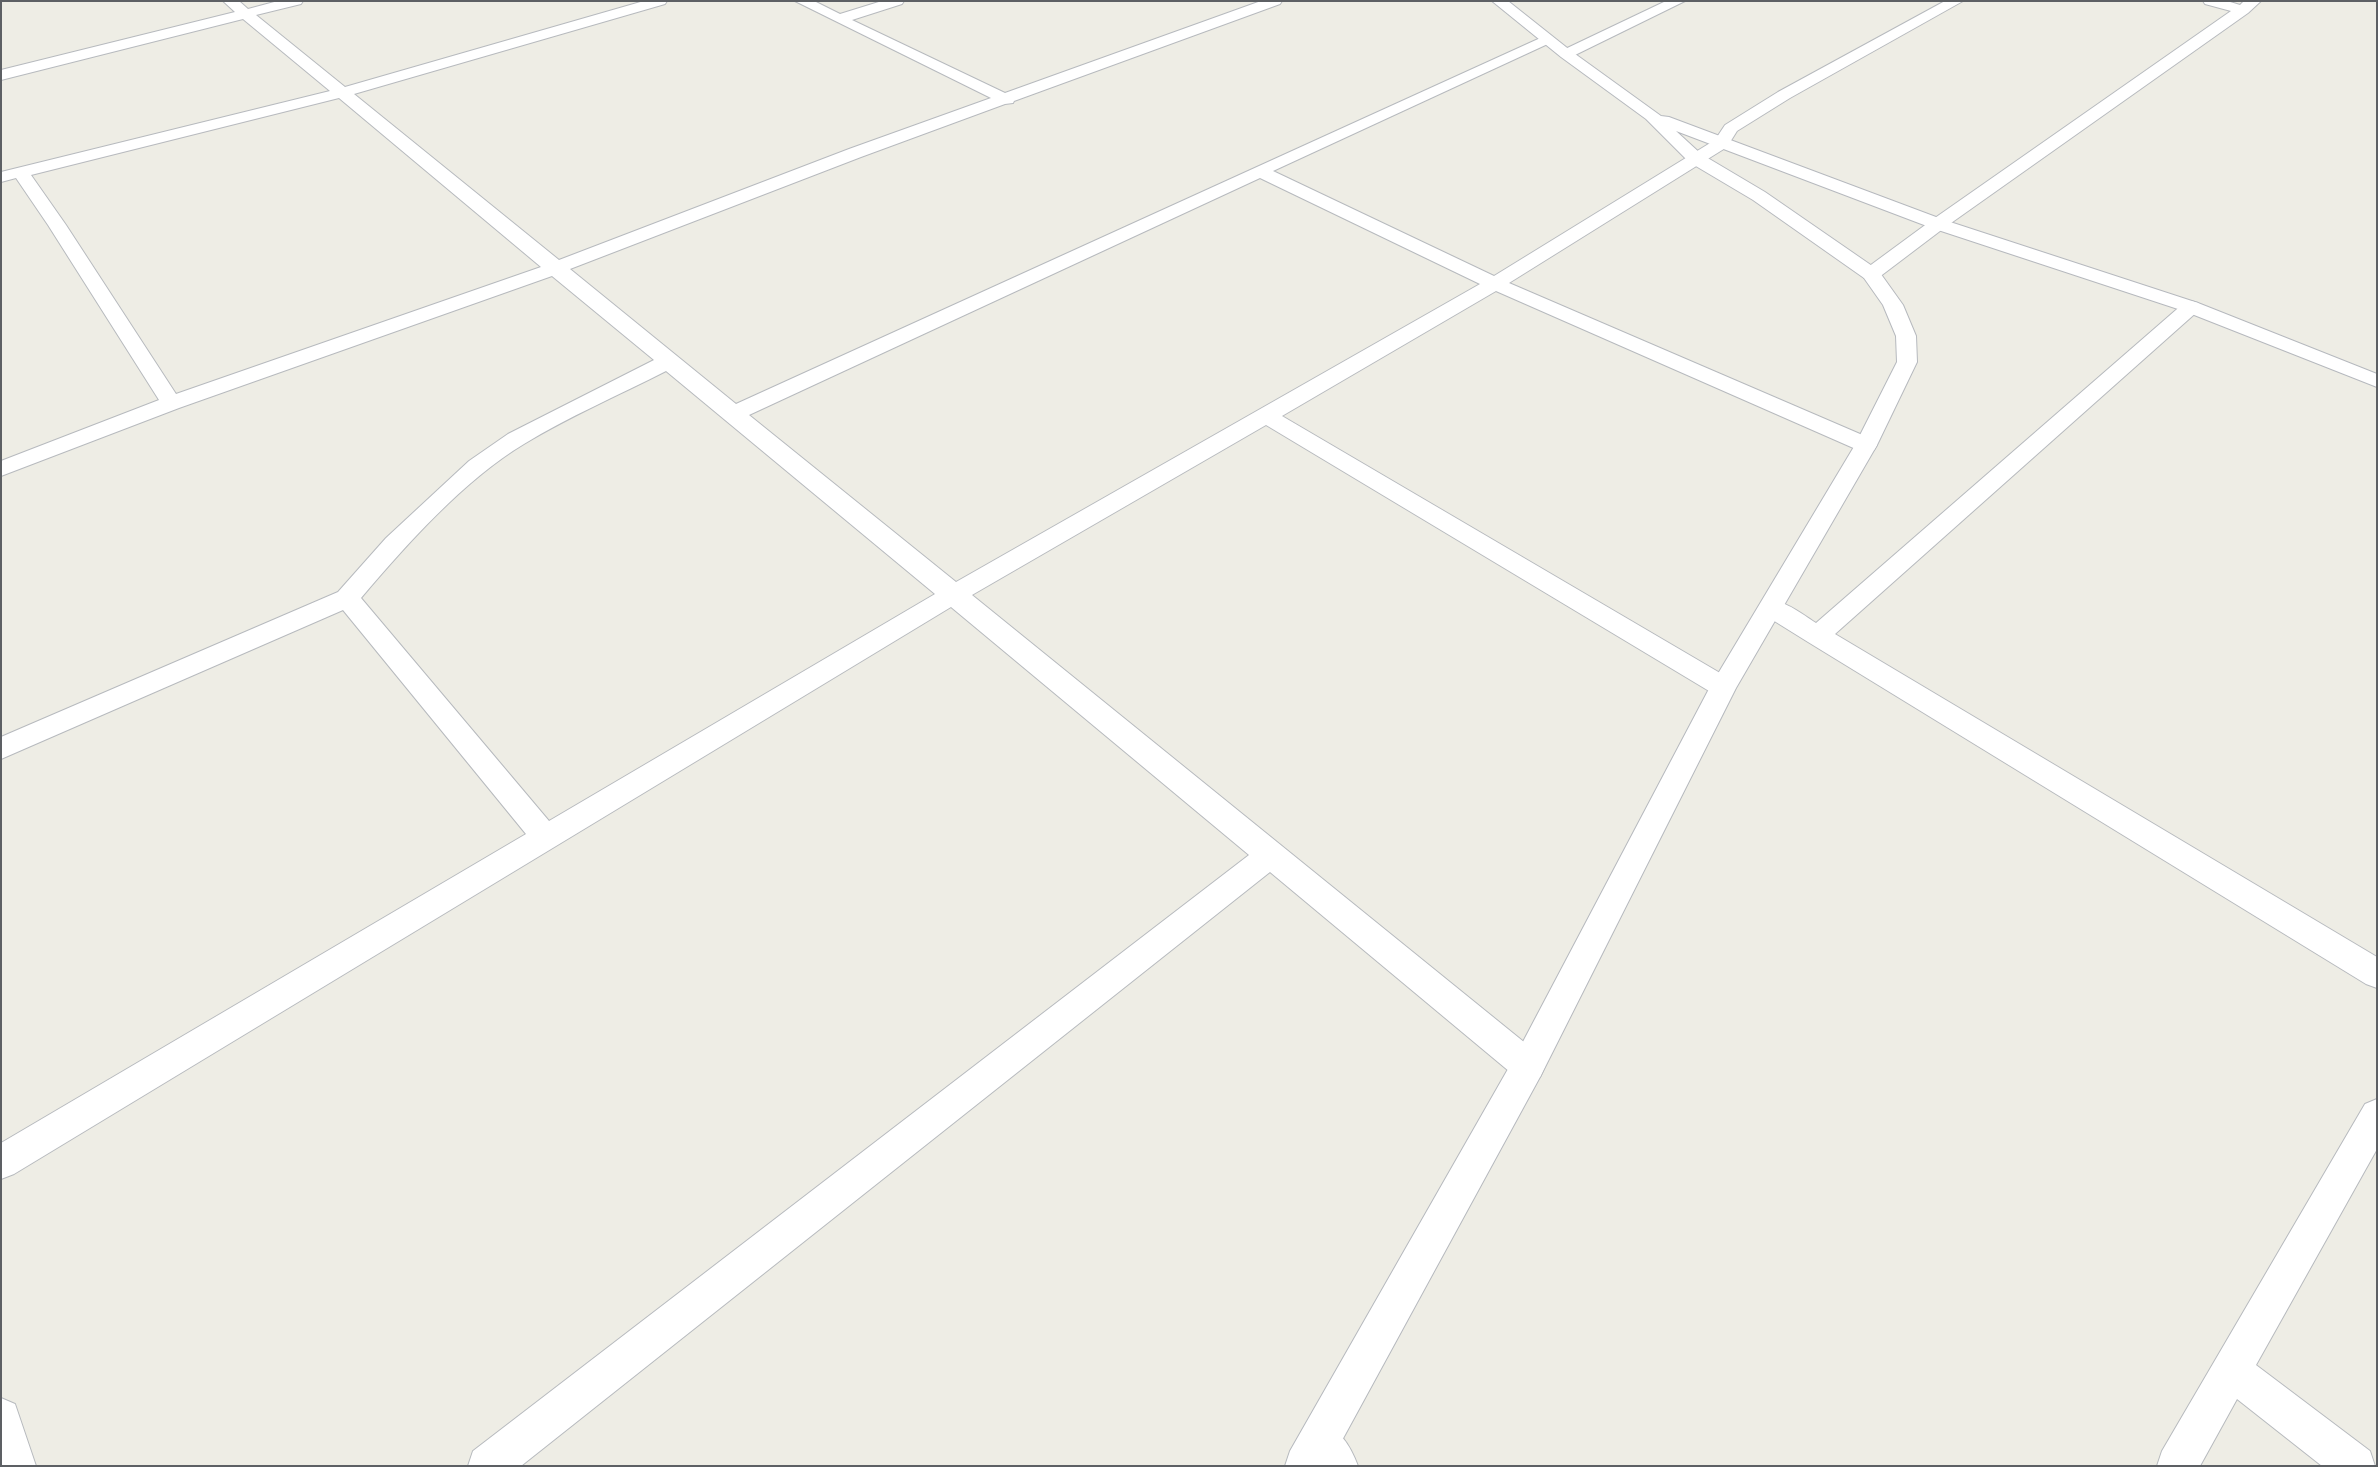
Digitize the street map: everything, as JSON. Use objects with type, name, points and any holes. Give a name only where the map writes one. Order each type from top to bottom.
[{"type":"street","points":[[1,75],[238,8],[296,1]]},
{"type":"street","points":[[1,177],[342,93],[660,1]]},
{"type":"street","points":[[802,1],[1007,100]]},
{"type":"street","points":[[839,19],[897,1]]},
{"type":"street","points":[[1,469],[171,403],[556,268],[855,153],[1007,100],[1275,1]]},
{"type":"street","points":[[1321,1458],[1528,1066],[1724,687],[1866,445],[1907,362],[1906,336],[1892,305],[1871,274],[1759,196],[1695,158],[1652,116],[1556,47],[1499,1]]},
{"type":"street","points":[[734,414],[1259,171],[1556,47],[1678,1]]},
{"type":"street","points":[[1,1162],[953,594],[1495,284],[1721,143],[1731,128],[1784,95],[1956,1]]},
{"type":"street","points":[[2210,1],[2248,5]]},
{"type":"street","points":[[1871,274],[1938,224],[2248,5]]},
{"type":"street","points":[[238,8],[1528,1066]]},
{"type":"street","points":[[1652,116],[1938,224],[2191,307],[2377,381]]},
{"type":"street","points":[[1259,171],[1495,284],[1866,445]]},
{"type":"street","points":[[20,172],[57,225],[171,403]]},
{"type":"street","points":[[1816,636],[2191,307]]},
{"type":"street","points":[[1,748],[347,598],[394,543],[477,466],[516,439],[669,361]]},
{"type":"street","points":[[1267,416],[1724,687]]},
{"type":"street","points":[[347,598],[545,836]]},
{"type":"street","points":[[1772,608],[2377,974]]},
{"type":"street","points":[[488,1466],[1271,855]]},
{"type":"street","points":[[2177,1466],[2377,1115]]},
{"type":"street","points":[[2232,1371],[2355,1466]]},
{"type":"street","points":[[1,1418],[16,1466]]}]
